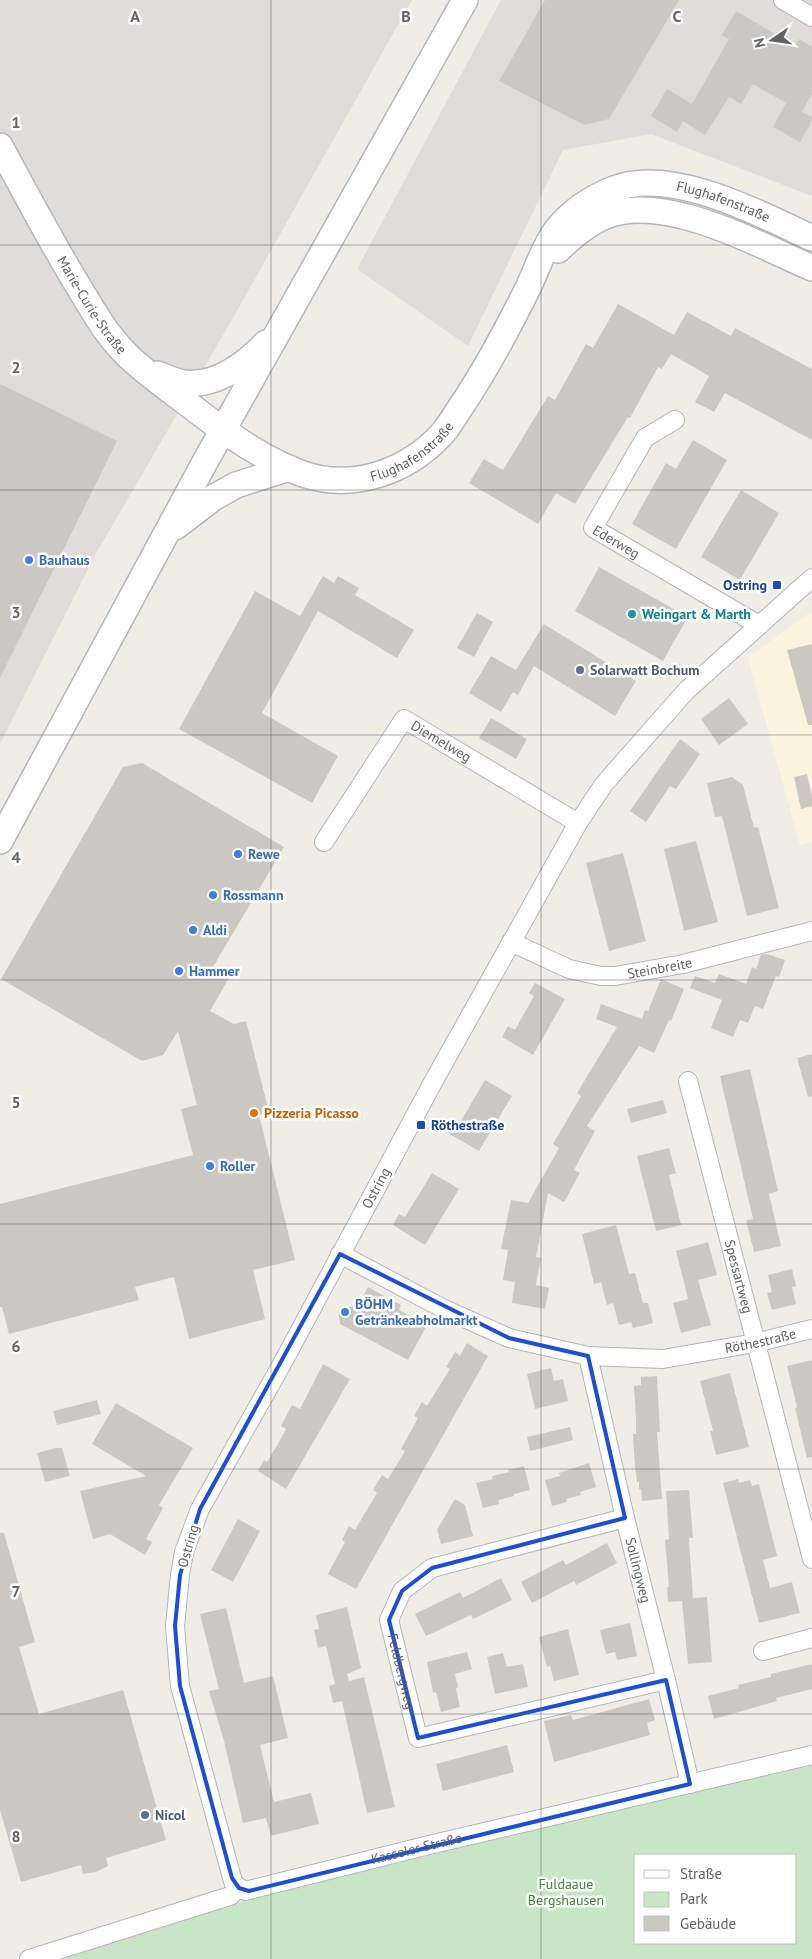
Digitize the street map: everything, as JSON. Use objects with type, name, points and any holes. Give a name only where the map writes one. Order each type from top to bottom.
[{"type":"main road","points":[[0,841],[165,536],[465,0]]},
{"type":"main road","name":"Marie-Curie-Straße","points":[[0,146],[55,250],[96,316],[125,353],[224,431]]},
{"type":"main road","name":"Flughafenstraße","points":[[224,431],[289,468],[306,475],[329,480],[373,478],[400,467],[422,453],[442,434],[469,396],[491,359],[546,247],[556,231],[570,215],[595,198],[617,187],[661,182],[692,189],[756,212],[812,238]]},
{"type":"main road","name":"Flughafenstraße","points":[[529,285],[553,255],[578,230],[604,216],[629,210],[645,209],[692,218],[812,268]]},
{"type":"main road","points":[[146,371],[183,383],[203,382],[219,377],[244,363],[284,323]]},
{"type":"main road","points":[[165,536],[207,502],[236,485],[289,468]]},
{"type":"street","points":[[783,0],[812,17]]},
{"type":"street","name":"Ederweg","points":[[675,420],[645,438],[594,528],[759,625]]},
{"type":"street","name":"Ostring","points":[[239,1888],[232,1878],[180,1686],[175,1626],[180,1575],[184,1552],[200,1509],[282,1364],[340,1254],[578,822],[604,784],[686,691],[812,578]]},
{"type":"street","name":"Diemelweg","points":[[324,842],[404,719],[578,822]]},
{"type":"street","name":"Steinbreite","points":[[511,942],[569,969],[601,976],[615,976],[683,964],[812,931]]},
{"type":"street","name":"Spessartweg","points":[[688,1081],[812,1559]]},
{"type":"street","name":"Röthestraße","points":[[340,1254],[444,1308],[509,1338],[588,1356],[664,1359],[755,1343],[812,1329]]},
{"type":"street","name":"Sollingweg","points":[[588,1356],[625,1518],[690,1784]]},
{"type":"street","name":"Feldbergweg","points":[[625,1518],[432,1568],[402,1590],[389,1620],[418,1738],[666,1680]]},
{"type":"street","points":[[763,1651],[812,1638]]},
{"type":"street","name":"Kasseler Straße","points":[[29,1959],[230,1896],[239,1888],[249,1891],[429,1845],[812,1755]]},
{"type":"highlighted area","points":[[340,1254],[509,1338],[588,1356],[625,1518],[432,1568],[402,1591],[389,1620],[418,1738],[666,1680],[690,1784],[249,1891],[239,1888],[232,1878],[180,1686],[175,1626],[180,1575],[200,1509]]},
{"type":"shaded area","points":[[0,0],[412,0],[229,325],[94,557],[0,744]]},
{"type":"shaded area","points":[[501,0],[812,0],[812,196],[651,134],[563,150],[468,346],[357,269]]},
{"type":"shaded area","points":[[812,611],[812,842],[800,845],[748,658]]},
{"type":"green space","name":"Fuldaaue Bergshausen","points":[[812,1761],[812,1959],[60,1959],[236,1903]]},
{"type":"building","points":[[545,0],[679,0],[609,119],[584,125],[499,81]]},
{"type":"building","points":[[736,11],[795,46],[799,39],[812,47],[812,94],[802,112],[812,117],[812,121],[800,142],[773,127],[786,103],[753,84],[741,104],[729,97],[705,135],[683,121],[677,132],[651,116],[667,89],[692,104],[729,39],[722,35]]},
{"type":"building","points":[[618,304],[674,335],[687,312],[731,336],[735,328],[812,369],[812,440],[725,393],[714,412],[695,402],[709,376],[671,354],[662,369],[658,367],[630,418],[628,417],[575,504],[556,493],[538,524],[469,483],[484,459],[503,470],[548,396],[555,400],[586,344],[593,348]]},
{"type":"building","name":"Bauhaus","points":[[0,384],[117,441],[0,678]]},
{"type":"building","points":[[693,440],[727,460],[676,549],[632,524],[666,463],[676,469]]},
{"type":"building","points":[[741,490],[779,513],[740,580],[701,557]]},
{"type":"building","name":"Weingart & Marth","points":[[599,567],[688,617],[663,661],[575,611]]},
{"type":"building","points":[[323,576],[334,583],[338,576],[359,588],[355,595],[414,630],[397,658],[318,611],[262,713],[338,756],[312,803],[179,729],[255,591],[300,616]]},
{"type":"building","points":[[477,613],[493,622],[474,657],[457,648]]},
{"type":"building","name":"Solarwatt Bochum","points":[[544,624],[636,681],[615,716],[534,666],[518,695],[513,692],[501,712],[469,693],[491,656],[516,670]]},
{"type":"building","points":[[812,644],[812,725],[808,725],[787,650]]},
{"type":"building","points":[[729,698],[748,724],[719,745],[701,719]]},
{"type":"building","points":[[491,718],[527,739],[516,759],[479,738]]},
{"type":"building","points":[[680,739],[700,754],[676,789],[670,786],[646,822],[630,811]]},
{"type":"building","points":[[142,763],[284,847],[213,967],[230,976],[210,1011],[234,1024],[246,1021],[269,1112],[259,1115],[295,1260],[253,1270],[265,1319],[189,1339],[174,1277],[135,1287],[139,1300],[9,1334],[2,1307],[0,1307],[0,1204],[193,1155],[181,1109],[197,1105],[178,1031],[163,1055],[142,1061],[1,979],[123,767]]},
{"type":"building","points":[[807,774],[812,796],[812,806],[801,809],[794,777]]},
{"type":"building","points":[[732,777],[743,785],[754,828],[758,827],[779,908],[747,916],[722,816],[715,817],[707,783]]},
{"type":"building","points":[[696,841],[718,922],[684,931],[664,849]]},
{"type":"building","points":[[623,853],[646,941],[609,951],[586,863]]},
{"type":"building","points":[[767,954],[785,960],[779,977],[776,976],[763,1009],[755,1006],[748,1023],[740,1020],[733,1037],[711,1028],[722,1000],[690,988],[695,976],[715,983],[719,974],[746,984],[752,967],[756,969],[761,955]]},
{"type":"building","points":[[661,979],[684,989],[671,1021],[669,1020],[654,1053],[639,1046],[587,1126],[595,1131],[574,1170],[580,1173],[564,1202],[548,1193],[536,1257],[541,1258],[536,1285],[549,1288],[545,1309],[512,1303],[515,1282],[503,1280],[508,1250],[501,1249],[511,1200],[528,1203],[559,1148],[553,1144],[581,1096],[577,1093],[617,1027],[596,1019],[601,1004],[642,1019],[645,1010],[648,1011]]},
{"type":"building","points":[[535,983],[565,999],[533,1055],[502,1037],[508,1026],[515,1030],[534,996],[529,993]]},
{"type":"building","points":[[812,1054],[812,1096],[808,1097],[797,1058]]},
{"type":"building","points":[[750,1069],[778,1191],[769,1194],[781,1246],[754,1252],[746,1220],[753,1219],[720,1076]]},
{"type":"building","points":[[485,1080],[512,1096],[479,1151],[446,1132],[453,1120],[459,1124]]},
{"type":"building","points":[[663,1100],[667,1113],[631,1123],[627,1109]]},
{"type":"building","points":[[669,1148],[676,1173],[669,1175],[681,1225],[656,1231],[637,1156]]},
{"type":"building","points":[[432,1173],[459,1189],[425,1245],[393,1225],[399,1214],[405,1217]]},
{"type":"building","points":[[616,1225],[629,1274],[635,1273],[643,1303],[648,1303],[653,1323],[633,1328],[631,1322],[619,1325],[613,1303],[607,1305],[601,1282],[594,1284],[582,1234]]},
{"type":"building","points":[[708,1242],[717,1275],[698,1280],[711,1325],[681,1333],[673,1303],[688,1299],[676,1251]]},
{"type":"building","points":[[792,1269],[796,1286],[792,1287],[796,1304],[772,1310],[767,1293],[772,1292],[768,1275]]},
{"type":"building","points":[[368,1287],[401,1305],[399,1310],[427,1325],[408,1360],[340,1324],[339,1316],[343,1308],[358,1306]]},
{"type":"building","points":[[467,1343],[488,1356],[356,1589],[328,1574],[345,1542],[342,1540],[349,1526],[355,1530],[377,1493],[373,1490],[382,1475],[388,1479],[405,1451],[401,1449],[418,1418],[414,1416],[422,1402],[427,1406],[450,1369],[446,1367],[455,1352],[460,1356]]},
{"type":"building","points":[[812,1360],[812,1457],[807,1458],[787,1366]]},
{"type":"building","points":[[323,1364],[350,1379],[286,1489],[258,1471],[264,1460],[267,1462],[286,1429],[281,1426],[292,1405],[300,1409]]},
{"type":"building","points":[[551,1368],[554,1381],[563,1379],[568,1401],[535,1409],[527,1374]]},
{"type":"building","points":[[730,1373],[749,1447],[716,1455],[710,1431],[713,1431],[700,1381]]},
{"type":"building","points":[[657,1376],[660,1432],[657,1432],[662,1499],[642,1501],[635,1466],[633,1434],[636,1434],[634,1386],[641,1385],[641,1377]]},
{"type":"building","points":[[97,1400],[101,1414],[57,1425],[53,1411]]},
{"type":"building","points":[[116,1403],[193,1448],[159,1505],[163,1508],[146,1539],[152,1542],[145,1555],[110,1534],[93,1539],[80,1491],[146,1476],[92,1444]]},
{"type":"building","points":[[570,1427],[573,1440],[530,1451],[527,1437]]},
{"type":"building","points":[[62,1448],[70,1476],[45,1482],[37,1453]]},
{"type":"building","points":[[589,1463],[596,1487],[580,1492],[581,1495],[566,1499],[567,1502],[552,1506],[545,1480],[560,1476],[559,1473]]},
{"type":"building","points":[[524,1466],[530,1490],[498,1500],[499,1504],[483,1508],[476,1483],[493,1479],[492,1476]]},
{"type":"building","points":[[738,1479],[739,1483],[750,1480],[752,1486],[759,1484],[777,1556],[763,1560],[770,1588],[792,1582],[800,1613],[759,1623],[723,1483]]},
{"type":"building","points":[[689,1490],[693,1538],[689,1538],[693,1598],[707,1597],[712,1662],[688,1664],[682,1601],[668,1602],[667,1587],[669,1587],[665,1540],[669,1539],[666,1491]]},
{"type":"building","points":[[455,1499],[465,1505],[473,1536],[441,1544],[437,1530]]},
{"type":"building","points":[[238,1519],[260,1531],[233,1582],[211,1570]]},
{"type":"building","points":[[0,1533],[4,1533],[35,1642],[19,1647],[39,1714],[123,1690],[166,1840],[106,1858],[108,1866],[96,1872],[83,1874],[81,1865],[21,1882],[0,1810]]},
{"type":"building","points":[[607,1543],[617,1563],[576,1585],[574,1581],[532,1603],[521,1582],[563,1560],[566,1565]]},
{"type":"building","points":[[501,1578],[512,1600],[473,1619],[471,1615],[426,1636],[415,1614],[460,1592],[463,1598]]},
{"type":"building","points":[[347,1607],[361,1668],[347,1674],[349,1681],[364,1677],[395,1807],[367,1813],[342,1701],[333,1703],[329,1686],[335,1684],[326,1646],[318,1648],[314,1630],[319,1629],[316,1615]]},
{"type":"building","points":[[226,1608],[244,1683],[273,1676],[288,1738],[260,1745],[274,1802],[311,1793],[319,1824],[271,1836],[266,1818],[243,1823],[224,1741],[209,1691],[219,1689],[200,1614]]},
{"type":"building","points":[[630,1623],[637,1656],[617,1660],[615,1652],[606,1654],[600,1630]]},
{"type":"building","points":[[568,1629],[579,1675],[554,1681],[550,1666],[547,1667],[539,1637]]},
{"type":"building","points":[[467,1652],[472,1669],[455,1674],[460,1707],[441,1712],[436,1692],[433,1693],[427,1662]]},
{"type":"building","points":[[503,1653],[507,1667],[523,1664],[528,1687],[495,1694],[487,1657]]},
{"type":"building","points":[[812,1664],[812,1689],[776,1698],[777,1701],[714,1719],[708,1696],[739,1688],[738,1685],[771,1677],[771,1674]]},
{"type":"building","points":[[649,1699],[655,1720],[647,1723],[650,1735],[554,1762],[544,1721],[571,1715],[573,1720]]},
{"type":"building","points":[[507,1745],[514,1772],[443,1791],[436,1764]]},
{"type":"place","name":"Bauhaus","points":[[29,560]]},
{"type":"place","name":"Ostring","points":[[777,585]]},
{"type":"place","name":"Weingart & Marth","points":[[632,614]]},
{"type":"place","name":"Solarwatt Bochum","points":[[580,670]]},
{"type":"place","name":"Rewe","points":[[238,854]]},
{"type":"place","name":"Rossmann","points":[[213,895]]},
{"type":"place","name":"Aldi","points":[[193,930]]},
{"type":"place","name":"Hammer","points":[[179,971]]},
{"type":"place","name":"Pizzeria Picasso","points":[[254,1113]]},
{"type":"place","name":"Röthestraße","points":[[421,1125]]},
{"type":"place","name":"Roller","points":[[210,1166]]},
{"type":"place","name":"BÖHM Getränkeabholmarkt","points":[[345,1312]]},
{"type":"place","name":"Nicol","points":[[145,1815]]}]
